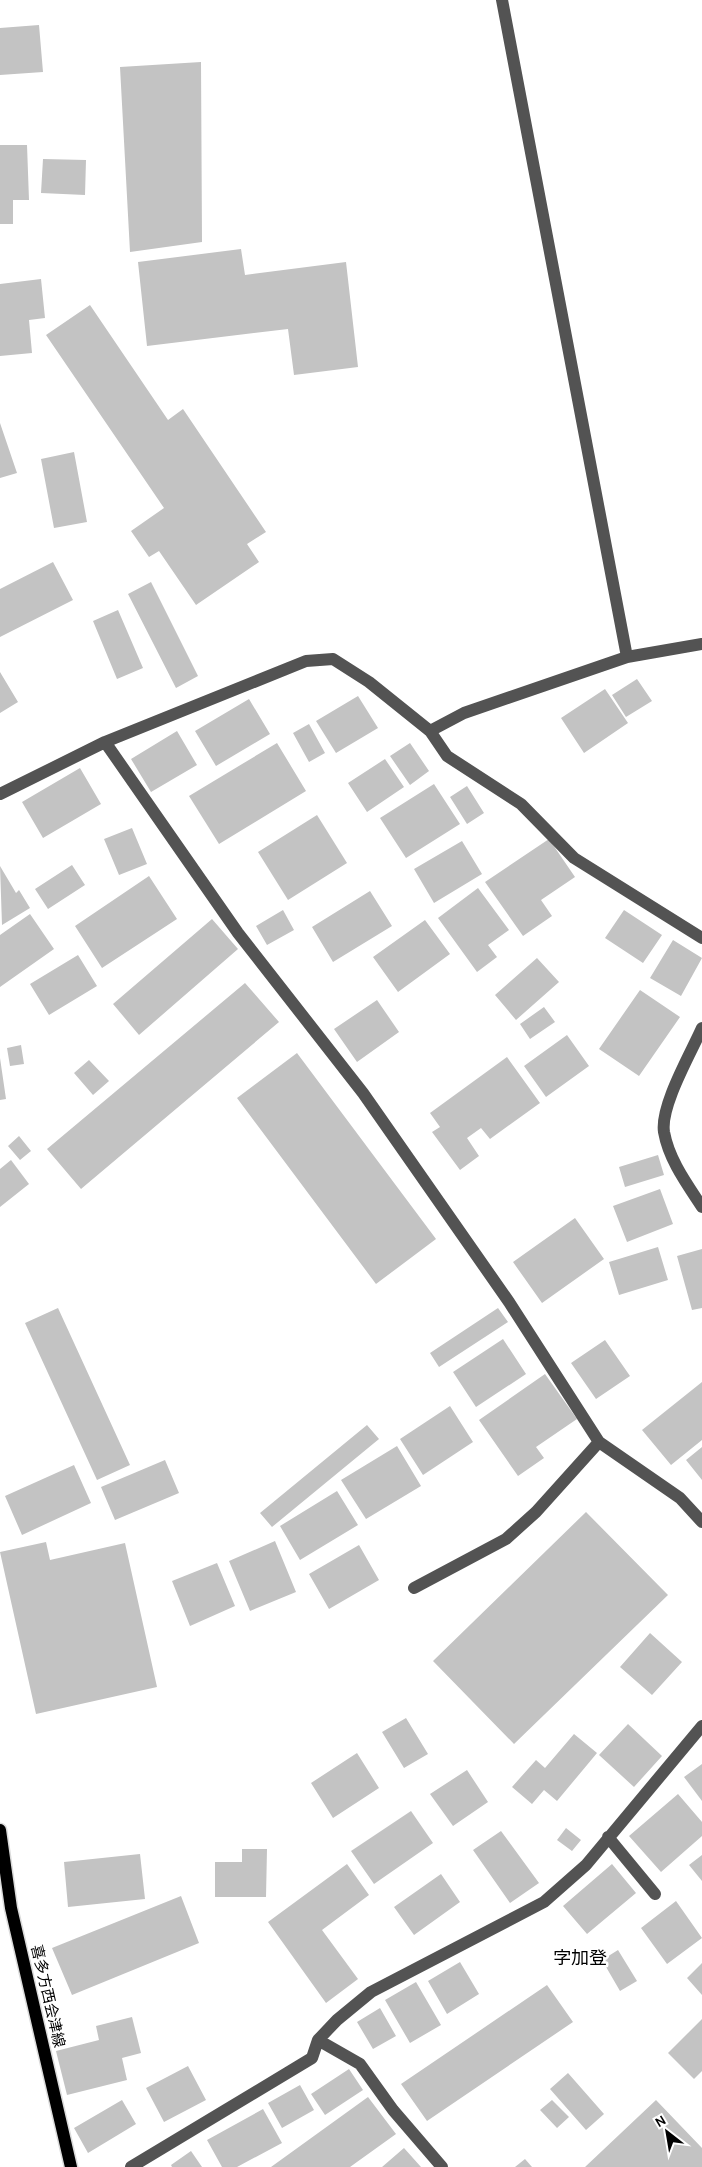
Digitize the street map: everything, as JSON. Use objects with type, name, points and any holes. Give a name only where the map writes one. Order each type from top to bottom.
[{"type":"main road","name":"喜多方西会津線","points":[[0,1830],[11,1908],[71,2167]]},
{"type":"street","points":[[502,0],[627,657]]},
{"type":"street","points":[[430,731],[464,713],[627,657],[702,644]]},
{"type":"street","points":[[0,794],[105,742],[306,661],[333,659],[369,682],[430,731],[447,756],[522,804],[574,858],[702,938]]},
{"type":"street","points":[[105,742],[238,933],[363,1093],[509,1302],[599,1442],[680,1498],[702,1522]]},
{"type":"street","points":[[702,1028],[669,1098],[664,1131],[679,1172],[702,1207]]},
{"type":"street","points":[[414,1588],[506,1538],[536,1512],[599,1442]]},
{"type":"street","points":[[131,2167],[312,2058],[318,2040],[337,2020],[371,1992],[456,1946],[544,1902],[586,1865],[702,1726]]},
{"type":"street","points":[[608,1837],[655,1894]]},
{"type":"street","points":[[318,2040],[360,2064],[393,2110],[442,2167]]},
{"type":"building","points":[[39,25],[43,72],[0,75],[0,28]]},
{"type":"building","points":[[201,62],[202,242],[130,252],[120,67]]},
{"type":"building","points":[[0,145],[27,145],[29,200],[13,200],[13,224],[0,224]]},
{"type":"building","points":[[43,159],[86,160],[85,195],[41,193]]},
{"type":"building","points":[[241,249],[245,275],[346,262],[358,367],[294,375],[288,329],[147,346],[138,262]]},
{"type":"building","points":[[41,279],[45,318],[29,320],[32,353],[0,356],[0,284]]},
{"type":"building","points":[[90,305],[168,420],[183,409],[266,532],[247,544],[259,562],[196,605],[159,551],[149,557],[131,531],[164,508],[46,335]]},
{"type":"building","points":[[0,423],[17,473],[0,478]]},
{"type":"building","points":[[74,452],[87,522],[54,528],[41,459]]},
{"type":"building","points":[[53,562],[73,600],[0,637],[0,589]]},
{"type":"building","points":[[151,582],[198,676],[176,688],[128,594]]},
{"type":"building","points":[[118,610],[143,668],[117,679],[93,621]]},
{"type":"building","points":[[0,672],[18,702],[0,713]]},
{"type":"building","points":[[637,679],[652,701],[626,717],[612,695]]},
{"type":"building","points":[[605,689],[628,723],[584,753],[561,718]]},
{"type":"building","points":[[358,696],[378,728],[336,753],[316,721]]},
{"type":"building","points":[[249,699],[270,734],[216,766],[195,731]]},
{"type":"building","points":[[309,724],[325,753],[309,762],[293,733]]},
{"type":"building","points":[[177,731],[197,765],[151,792],[131,759]]},
{"type":"building","points":[[277,743],[306,791],[219,844],[189,796]]},
{"type":"building","points":[[410,743],[429,771],[410,785],[390,756]]},
{"type":"building","points":[[385,759],[404,787],[367,812],[348,783]]},
{"type":"building","points":[[80,768],[101,804],[43,838],[22,802]]},
{"type":"building","points":[[434,784],[460,824],[406,858],[380,818]]},
{"type":"building","points":[[467,786],[484,813],[467,824],[450,797]]},
{"type":"building","points":[[317,815],[347,863],[288,900],[258,852]]},
{"type":"building","points":[[132,828],[147,864],[119,875],[104,839]]},
{"type":"building","points":[[549,839],[575,877],[541,900],[552,916],[523,936],[485,882]]},
{"type":"building","points":[[462,841],[482,874],[434,903],[414,869]]},
{"type":"building","points":[[72,865],[85,885],[48,909],[35,889]]},
{"type":"building","points":[[0,866],[16,893],[19,890],[30,908],[2,925]]},
{"type":"building","points":[[149,876],[177,919],[102,968],[75,926]]},
{"type":"building","points":[[478,888],[509,930],[488,945],[497,957],[477,972],[438,918]]},
{"type":"building","points":[[370,891],[392,926],[333,962],[312,927]]},
{"type":"building","points":[[283,910],[294,930],[267,945],[256,926]]},
{"type":"building","points":[[624,910],[662,935],[643,963],[605,938]]},
{"type":"building","points":[[30,914],[54,949],[0,987],[0,935]]},
{"type":"building","points":[[212,919],[238,949],[139,1035],[113,1004]]},
{"type":"building","points":[[425,920],[450,954],[398,992],[373,957]]},
{"type":"building","points":[[673,940],[702,958],[681,996],[650,978]]},
{"type":"building","points":[[78,955],[97,986],[49,1015],[30,984]]},
{"type":"building","points":[[537,958],[559,982],[516,1020],[495,995]]},
{"type":"building","points":[[245,983],[279,1022],[81,1189],[47,1149]]},
{"type":"building","points":[[640,990],[680,1017],[639,1076],[599,1049]]},
{"type":"building","points":[[377,1000],[399,1032],[357,1062],[334,1029]]},
{"type":"building","points":[[544,1007],[555,1022],[530,1039],[520,1024]]},
{"type":"building","points":[[567,1035],[589,1066],[546,1097],[524,1066]]},
{"type":"building","points":[[21,1045],[24,1064],[10,1066],[7,1048]]},
{"type":"building","points":[[297,1053],[436,1239],[376,1284],[237,1098]]},
{"type":"building","points":[[507,1057],[540,1103],[490,1139],[481,1128],[467,1138],[479,1156],[460,1170],[432,1132],[440,1127],[430,1113]]},
{"type":"building","points":[[0,1058],[6,1099],[0,1100]]},
{"type":"building","points":[[89,1060],[109,1081],[93,1095],[74,1073]]},
{"type":"building","points":[[19,1136],[31,1151],[20,1160],[8,1146]]},
{"type":"building","points":[[658,1155],[664,1175],[625,1187],[619,1167]]},
{"type":"building","points":[[11,1160],[29,1184],[0,1207],[0,1169]]},
{"type":"building","points":[[660,1189],[673,1224],[627,1242],[613,1206]]},
{"type":"building","points":[[575,1218],[604,1259],[542,1303],[513,1262]]},
{"type":"building","points":[[658,1247],[668,1280],[619,1295],[609,1262]]},
{"type":"building","points":[[702,1249],[702,1308],[692,1310],[677,1256]]},
{"type":"building","points":[[58,1308],[130,1465],[97,1480],[25,1323]]},
{"type":"building","points":[[498,1308],[508,1322],[439,1367],[430,1353]]},
{"type":"building","points":[[503,1339],[526,1374],[476,1407],[453,1372]]},
{"type":"building","points":[[605,1340],[630,1376],[596,1399],[571,1363]]},
{"type":"building","points":[[545,1374],[577,1419],[536,1447],[544,1458],[518,1476],[479,1420]]},
{"type":"building","points":[[702,1382],[702,1440],[671,1465],[642,1430]]},
{"type":"building","points":[[450,1406],[473,1442],[423,1475],[400,1439]]},
{"type":"building","points":[[367,1425],[379,1439],[272,1527],[260,1513]]},
{"type":"building","points":[[397,1446],[421,1486],[366,1519],[341,1480]]},
{"type":"building","points":[[702,1447],[702,1480],[686,1460]]},
{"type":"building","points":[[165,1460],[179,1493],[115,1520],[101,1487]]},
{"type":"building","points":[[74,1465],[91,1503],[22,1535],[5,1496]]},
{"type":"building","points":[[337,1491],[358,1525],[300,1560],[280,1526]]},
{"type":"building","points":[[586,1512],[668,1595],[514,1744],[433,1661]]},
{"type":"building","points":[[275,1541],[296,1592],[250,1611],[229,1561]]},
{"type":"building","points":[[46,1542],[50,1560],[125,1543],[157,1687],[36,1714],[0,1552]]},
{"type":"building","points":[[359,1545],[379,1580],[329,1609],[309,1574]]},
{"type":"building","points":[[217,1563],[235,1606],[190,1626],[172,1581]]},
{"type":"building","points":[[650,1633],[682,1662],[652,1695],[620,1667]]},
{"type":"building","points":[[406,1718],[428,1754],[404,1768],[382,1732]]},
{"type":"building","points":[[628,1724],[662,1756],[634,1787],[599,1755]]},
{"type":"building","points":[[574,1734],[597,1753],[557,1801],[544,1790],[532,1804],[512,1787],[536,1760],[545,1768]]},
{"type":"building","points":[[357,1753],[379,1788],[333,1818],[311,1783]]},
{"type":"building","points":[[702,1764],[702,1801],[684,1777]]},
{"type":"building","points":[[467,1770],[488,1802],[453,1826],[430,1794]]},
{"type":"building","points":[[678,1794],[702,1822],[702,1836],[661,1872],[629,1836]]},
{"type":"building","points":[[411,1811],[433,1843],[374,1884],[351,1851]]},
{"type":"building","points":[[566,1828],[581,1840],[572,1851],[557,1840]]},
{"type":"building","points":[[501,1831],[539,1883],[510,1903],[473,1850]]},
{"type":"building","points":[[242,1849],[267,1849],[266,1897],[215,1897],[215,1862],[242,1862]]},
{"type":"building","points":[[140,1854],[145,1899],[68,1907],[64,1862]]},
{"type":"building","points":[[702,1855],[702,1881],[689,1865]]},
{"type":"building","points":[[347,1864],[369,1895],[322,1930],[358,1979],[326,2003],[268,1922]]},
{"type":"building","points":[[612,1864],[636,1893],[587,1934],[563,1906]]},
{"type":"building","points":[[441,1874],[460,1902],[414,1935],[394,1907]]},
{"type":"building","points":[[181,1896],[199,1943],[72,1995],[52,1948]]},
{"type":"building","points":[[676,1901],[702,1938],[667,1964],[641,1928]]},
{"type":"building","points":[[618,1950],[637,1981],[620,1991],[602,1960]]},
{"type":"building","points":[[460,1962],[479,1994],[447,2014],[428,1981]]},
{"type":"building","points":[[702,1963],[702,1995],[687,1978]]},
{"type":"building","points":[[416,1982],[441,2025],[410,2043],[385,2000]]},
{"type":"building","points":[[547,1985],[573,2022],[427,2121],[401,2084]]},
{"type":"building","points":[[380,2008],[396,2036],[373,2049],[357,2022]]},
{"type":"building","points":[[132,2017],[141,2053],[122,2058],[127,2080],[67,2095],[56,2051],[99,2040],[96,2026]]},
{"type":"building","points":[[702,2019],[702,2071],[694,2079],[668,2053]]},
{"type":"building","points":[[188,2066],[206,2100],[164,2122],[146,2088]]},
{"type":"building","points":[[349,2069],[363,2090],[325,2115],[311,2094]]},
{"type":"building","points":[[568,2073],[604,2114],[586,2130],[550,2089]]},
{"type":"building","points":[[300,2085],[314,2110],[282,2128],[268,2103]]},
{"type":"building","points":[[368,2097],[396,2134],[350,2167],[271,2167]]},
{"type":"building","points":[[122,2100],[136,2124],[88,2153],[74,2128]]},
{"type":"building","points":[[552,2100],[569,2117],[557,2128],[540,2110]]},
{"type":"building","points":[[656,2100],[702,2148],[702,2167],[585,2167]]},
{"type":"building","points":[[263,2109],[282,2143],[237,2167],[222,2167],[207,2140]]},
{"type":"building","points":[[404,2148],[421,2167],[382,2167]]},
{"type":"building","points":[[191,2151],[202,2167],[172,2167],[171,2165]]},
{"type":"building","points":[[525,2159],[532,2167],[515,2167]]},
{"type":"district","name":"字加登","points":[[580,1958]]}]
